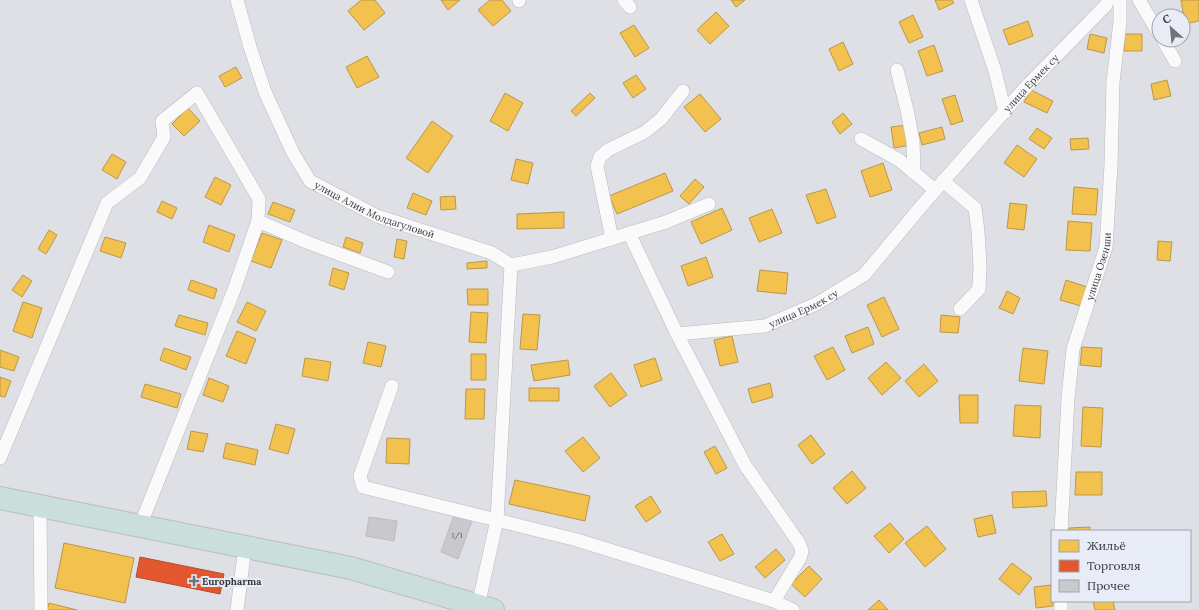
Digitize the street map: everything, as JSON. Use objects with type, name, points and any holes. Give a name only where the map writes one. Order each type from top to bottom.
[{"type":"highway","points":[[0,498],[351,568],[485,608]]},
{"type":"street","name":"улица Алии Молдагуловой","points":[[237,0],[250,47],[265,92],[293,153],[310,181],[377,216],[492,252],[510,265]]},
{"type":"street","points":[[971,0],[995,71],[1004,112]]},
{"type":"street","name":"улица Ермек су","points":[[677,334],[765,326],[816,304],[864,275],[939,186],[1025,88],[1106,5],[1108,0]]},
{"type":"street","name":"улица Озенши","points":[[1061,530],[1068,398],[1073,349],[1106,247],[1111,165],[1113,82],[1120,22],[1120,0]]},
{"type":"street","points":[[1139,0],[1151,20]]},
{"type":"street","points":[[1167,48],[1175,62]]},
{"type":"street","points":[[898,70],[912,135],[914,173]]},
{"type":"street","points":[[612,239],[597,166],[600,157],[608,150],[645,132],[661,119],[683,91]]},
{"type":"street","points":[[0,458],[107,203],[140,178],[164,137],[162,121],[197,93],[259,199],[258,221],[234,290],[140,526]]},
{"type":"street","points":[[861,139],[899,160],[914,173],[939,186],[974,208],[978,231],[980,267],[979,288],[960,310]]},
{"type":"street","points":[[485,608],[497,520],[510,265],[552,257],[612,239],[666,222],[708,204]]},
{"type":"street","points":[[258,221],[309,243],[388,272]]},
{"type":"street","points":[[629,233],[677,334],[745,465],[799,543],[802,550],[800,558],[774,601]]},
{"type":"street","points":[[392,386],[360,476],[362,487],[577,540],[774,601],[793,610]]},
{"type":"street","points":[[40,506],[41,610]]},
{"type":"street","points":[[237,610],[245,547]]},
{"type":"building: Жильё","points":[[361,0],[375,0],[385,13],[364,30],[348,11]]},
{"type":"building: Жильё","points":[[441,0],[460,0],[448,10]]},
{"type":"building: Жильё","points":[[490,0],[502,0],[511,11],[493,26],[478,10]]},
{"type":"building: Жильё","points":[[731,0],[745,0],[736,7]]},
{"type":"building: Жильё","points":[[935,0],[952,0],[954,3],[939,10]]},
{"type":"building: Жильё","points":[[1181,0],[1199,0],[1199,21],[1191,23],[1191,8],[1182,8]]},
{"type":"building: Жильё","points":[[716,12],[729,26],[710,44],[697,30]]},
{"type":"building: Жильё","points":[[913,15],[923,37],[909,43],[899,22]]},
{"type":"building: Жильё","points":[[1028,21],[1033,36],[1009,45],[1003,30]]},
{"type":"building: Жильё","points":[[634,25],[649,48],[635,57],[620,33]]},
{"type":"building: Жильё","points":[[1090,34],[1107,38],[1104,53],[1087,49]]},
{"type":"building: Жильё","points":[[1124,34],[1142,34],[1142,51],[1124,51]]},
{"type":"building: Жильё","points":[[843,42],[853,64],[839,71],[829,49]]},
{"type":"building: Жильё","points":[[934,45],[943,71],[927,76],[918,51]]},
{"type":"building: Жильё","points":[[367,56],[379,77],[357,88],[346,67]]},
{"type":"building: Жильё","points":[[236,67],[242,78],[225,87],[219,76]]},
{"type":"building: Жильё","points":[[636,75],[646,89],[633,98],[623,83]]},
{"type":"building: Жильё","points":[[1167,80],[1171,96],[1154,100],[1151,84]]},
{"type":"building: Жильё","points":[[1031,90],[1053,101],[1047,113],[1024,102]]},
{"type":"building: Жильё","points":[[505,93],[523,103],[508,131],[490,121]]},
{"type":"building: Жильё","points":[[590,93],[595,98],[576,116],[571,111]]},
{"type":"building: Жильё","points":[[700,94],[721,119],[705,132],[684,107]]},
{"type":"building: Жильё","points":[[955,95],[963,121],[951,125],[942,99]]},
{"type":"building: Жильё","points":[[188,108],[200,121],[184,136],[172,124]]},
{"type":"building: Жильё","points":[[843,113],[852,124],[840,134],[832,122]]},
{"type":"building: Жильё","points":[[432,121],[453,136],[428,173],[406,158]]},
{"type":"building: Жильё","points":[[907,125],[910,145],[894,148],[891,127]]},
{"type":"building: Жильё","points":[[942,127],[945,139],[922,145],[919,133]]},
{"type":"building: Жильё","points":[[1037,128],[1052,138],[1044,149],[1029,139]]},
{"type":"building: Жильё","points":[[1088,138],[1089,149],[1071,150],[1070,139]]},
{"type":"building: Жильё","points":[[1017,145],[1037,159],[1024,177],[1004,163]]},
{"type":"building: Жильё","points":[[112,154],[126,162],[117,179],[102,170]]},
{"type":"building: Жильё","points":[[516,159],[533,163],[528,184],[511,180]]},
{"type":"building: Жильё","points":[[883,163],[892,190],[870,197],[861,171]]},
{"type":"building: Жильё","points":[[665,173],[673,191],[617,214],[609,196]]},
{"type":"building: Жильё","points":[[215,177],[231,185],[221,205],[205,197]]},
{"type":"building: Жильё","points":[[695,179],[704,187],[689,204],[680,196]]},
{"type":"building: Жильё","points":[[1074,187],[1098,189],[1096,215],[1072,214]]},
{"type":"building: Жильё","points":[[826,189],[836,217],[817,224],[806,195]]},
{"type":"building: Жильё","points":[[413,193],[432,201],[426,215],[407,208]]},
{"type":"building: Жильё","points":[[455,196],[456,209],[441,210],[440,197]]},
{"type":"building: Жильё","points":[[162,201],[177,208],[172,219],[157,212]]},
{"type":"building: Жильё","points":[[273,202],[295,210],[290,222],[268,214]]},
{"type":"building: Жильё","points":[[1010,203],[1027,205],[1024,230],[1007,228]]},
{"type":"building: Жильё","points":[[722,208],[732,230],[701,244],[691,222]]},
{"type":"building: Жильё","points":[[772,209],[782,233],[759,242],[749,218]]},
{"type":"building: Жильё","points":[[564,212],[564,228],[517,229],[517,214]]},
{"type":"building: Жильё","points":[[1068,221],[1092,223],[1090,251],[1066,250]]},
{"type":"building: Жильё","points":[[209,225],[235,235],[229,252],[203,242]]},
{"type":"building: Жильё","points":[[49,230],[57,235],[46,254],[38,249]]},
{"type":"building: Жильё","points":[[262,233],[282,240],[271,268],[251,261]]},
{"type":"building: Жильё","points":[[105,237],[126,243],[121,258],[100,251]]},
{"type":"building: Жильё","points":[[346,237],[363,243],[360,253],[343,247]]},
{"type":"building: Жильё","points":[[397,239],[407,241],[404,259],[394,257]]},
{"type":"building: Жильё","points":[[1158,241],[1172,242],[1170,261],[1157,260]]},
{"type":"building: Жильё","points":[[706,257],[713,277],[688,286],[681,266]]},
{"type":"building: Жильё","points":[[487,261],[487,268],[467,269],[467,263]]},
{"type":"building: Жильё","points":[[333,268],[349,273],[344,290],[329,285]]},
{"type":"building: Жильё","points":[[760,270],[788,273],[786,294],[757,291]]},
{"type":"building: Жильё","points":[[23,275],[32,281],[22,297],[12,290]]},
{"type":"building: Жильё","points":[[191,280],[217,289],[214,299],[188,290]]},
{"type":"building: Жильё","points":[[1066,280],[1087,287],[1081,306],[1060,300]]},
{"type":"building: Жильё","points":[[467,289],[488,289],[488,305],[468,305]]},
{"type":"building: Жильё","points":[[1007,291],[1020,298],[1013,314],[999,308]]},
{"type":"building: Жильё","points":[[884,297],[899,329],[882,337],[867,305]]},
{"type":"building: Жильё","points":[[23,302],[42,308],[32,338],[13,331]]},
{"type":"building: Жильё","points":[[247,302],[266,311],[256,331],[237,322]]},
{"type":"building: Жильё","points":[[471,312],[488,313],[486,343],[469,342]]},
{"type":"building: Жильё","points":[[523,314],[540,315],[537,350],[520,349]]},
{"type":"building: Жильё","points":[[179,315],[208,323],[205,335],[175,326]]},
{"type":"building: Жильё","points":[[941,315],[960,317],[958,333],[940,332]]},
{"type":"building: Жильё","points":[[868,327],[874,344],[852,353],[845,336]]},
{"type":"building: Жильё","points":[[237,331],[256,339],[246,364],[226,356]]},
{"type":"building: Жильё","points":[[732,336],[738,362],[720,366],[714,340]]},
{"type":"building: Жильё","points":[[368,342],[386,346],[381,367],[363,363]]},
{"type":"building: Жильё","points":[[833,347],[845,370],[827,380],[814,356]]},
{"type":"building: Жильё","points":[[1082,347],[1102,348],[1101,367],[1080,365]]},
{"type":"building: Жильё","points":[[164,348],[191,357],[186,370],[160,360]]},
{"type":"building: Жильё","points":[[1023,348],[1048,351],[1044,384],[1019,381]]},
{"type":"building: Жильё","points":[[0,350],[19,357],[14,371],[0,367]]},
{"type":"building: Жильё","points":[[471,354],[486,354],[486,380],[471,380]]},
{"type":"building: Жильё","points":[[305,358],[331,362],[328,381],[302,376]]},
{"type":"building: Жильё","points":[[655,358],[662,380],[641,387],[634,365]]},
{"type":"building: Жильё","points":[[568,360],[570,375],[534,381],[531,365]]},
{"type":"building: Жильё","points":[[886,362],[901,378],[882,395],[868,378]]},
{"type":"building: Жильё","points":[[924,364],[938,381],[919,397],[905,381]]},
{"type":"building: Жильё","points":[[611,373],[627,395],[610,407],[594,386]]},
{"type":"building: Жильё","points":[[0,377],[11,381],[5,397],[0,396]]},
{"type":"building: Жильё","points":[[209,378],[229,386],[223,402],[203,395]]},
{"type":"building: Жильё","points":[[770,383],[773,397],[752,403],[748,389]]},
{"type":"building: Жильё","points":[[145,384],[181,394],[177,408],[141,397]]},
{"type":"building: Жильё","points":[[529,388],[559,388],[559,401],[529,401]]},
{"type":"building: Жильё","points":[[466,389],[485,389],[484,419],[465,419]]},
{"type":"building: Жильё","points":[[959,395],[978,395],[978,423],[960,423]]},
{"type":"building: Жильё","points":[[1015,405],[1041,406],[1040,438],[1013,436]]},
{"type":"building: Жильё","points":[[1083,407],[1103,408],[1101,447],[1081,446]]},
{"type":"building: Жильё","points":[[276,424],[295,429],[288,454],[269,449]]},
{"type":"building: Жильё","points":[[191,431],[208,434],[203,452],[187,449]]},
{"type":"building: Жильё","points":[[811,435],[825,454],[812,464],[798,445]]},
{"type":"building: Жильё","points":[[583,437],[600,458],[583,472],[565,451]]},
{"type":"building: Жильё","points":[[387,438],[410,439],[409,464],[386,463]]},
{"type":"building: Жильё","points":[[226,443],[258,450],[255,465],[223,458]]},
{"type":"building: Жильё","points":[[715,446],[727,468],[716,474],[704,452]]},
{"type":"building: Жильё","points":[[852,471],[866,488],[847,504],[833,488]]},
{"type":"building: Жильё","points":[[1076,472],[1102,472],[1102,495],[1075,495]]},
{"type":"building: Жильё","points":[[515,480],[590,496],[585,521],[509,504]]},
{"type":"building: Жильё","points":[[1046,491],[1047,506],[1013,508],[1012,492]]},
{"type":"building: Жильё","points":[[651,496],[661,512],[646,522],[635,506]]},
{"type":"building: Жильё","points":[[992,515],[996,533],[978,537],[974,519]]},
{"type":"building: Жильё","points":[[890,523],[904,539],[889,553],[874,536]]},
{"type":"building: Жильё","points":[[927,526],[946,549],[925,567],[905,543]]},
{"type":"building: Жильё","points":[[1090,527],[1090,530],[1069,530],[1069,528]]},
{"type":"building: Жильё","points":[[722,534],[734,554],[720,561],[708,542]]},
{"type":"building: Жильё","points":[[64,543],[134,558],[125,603],[55,588]]},
{"type":"building: Жильё","points":[[776,549],[785,560],[765,578],[755,567]]},
{"type":"building: Жильё","points":[[1012,563],[1032,578],[1019,595],[999,579]]},
{"type":"building: Жильё","points":[[809,566],[822,579],[805,597],[791,584]]},
{"type":"building: Жильё","points":[[1051,585],[1051,602],[1053,602],[1053,606],[1036,608],[1034,587]]},
{"type":"building: Жильё","points":[[879,600],[888,610],[868,610]]},
{"type":"building: Жильё","points":[[1093,602],[1113,602],[1115,610],[1095,610]]},
{"type":"building: Жильё","points":[[49,603],[77,610],[47,610]]},
{"type":"building: Торговля","points":[[140,557],[224,574],[220,594],[136,577]]},
{"type":"building: Прочее","points":[[455,512],[473,518],[458,559],[441,552]]},
{"type":"building: Прочее","points":[[369,517],[397,521],[394,541],[366,536]]},
{"type":"place","name":"Europharma","points":[[194,581]]}]
